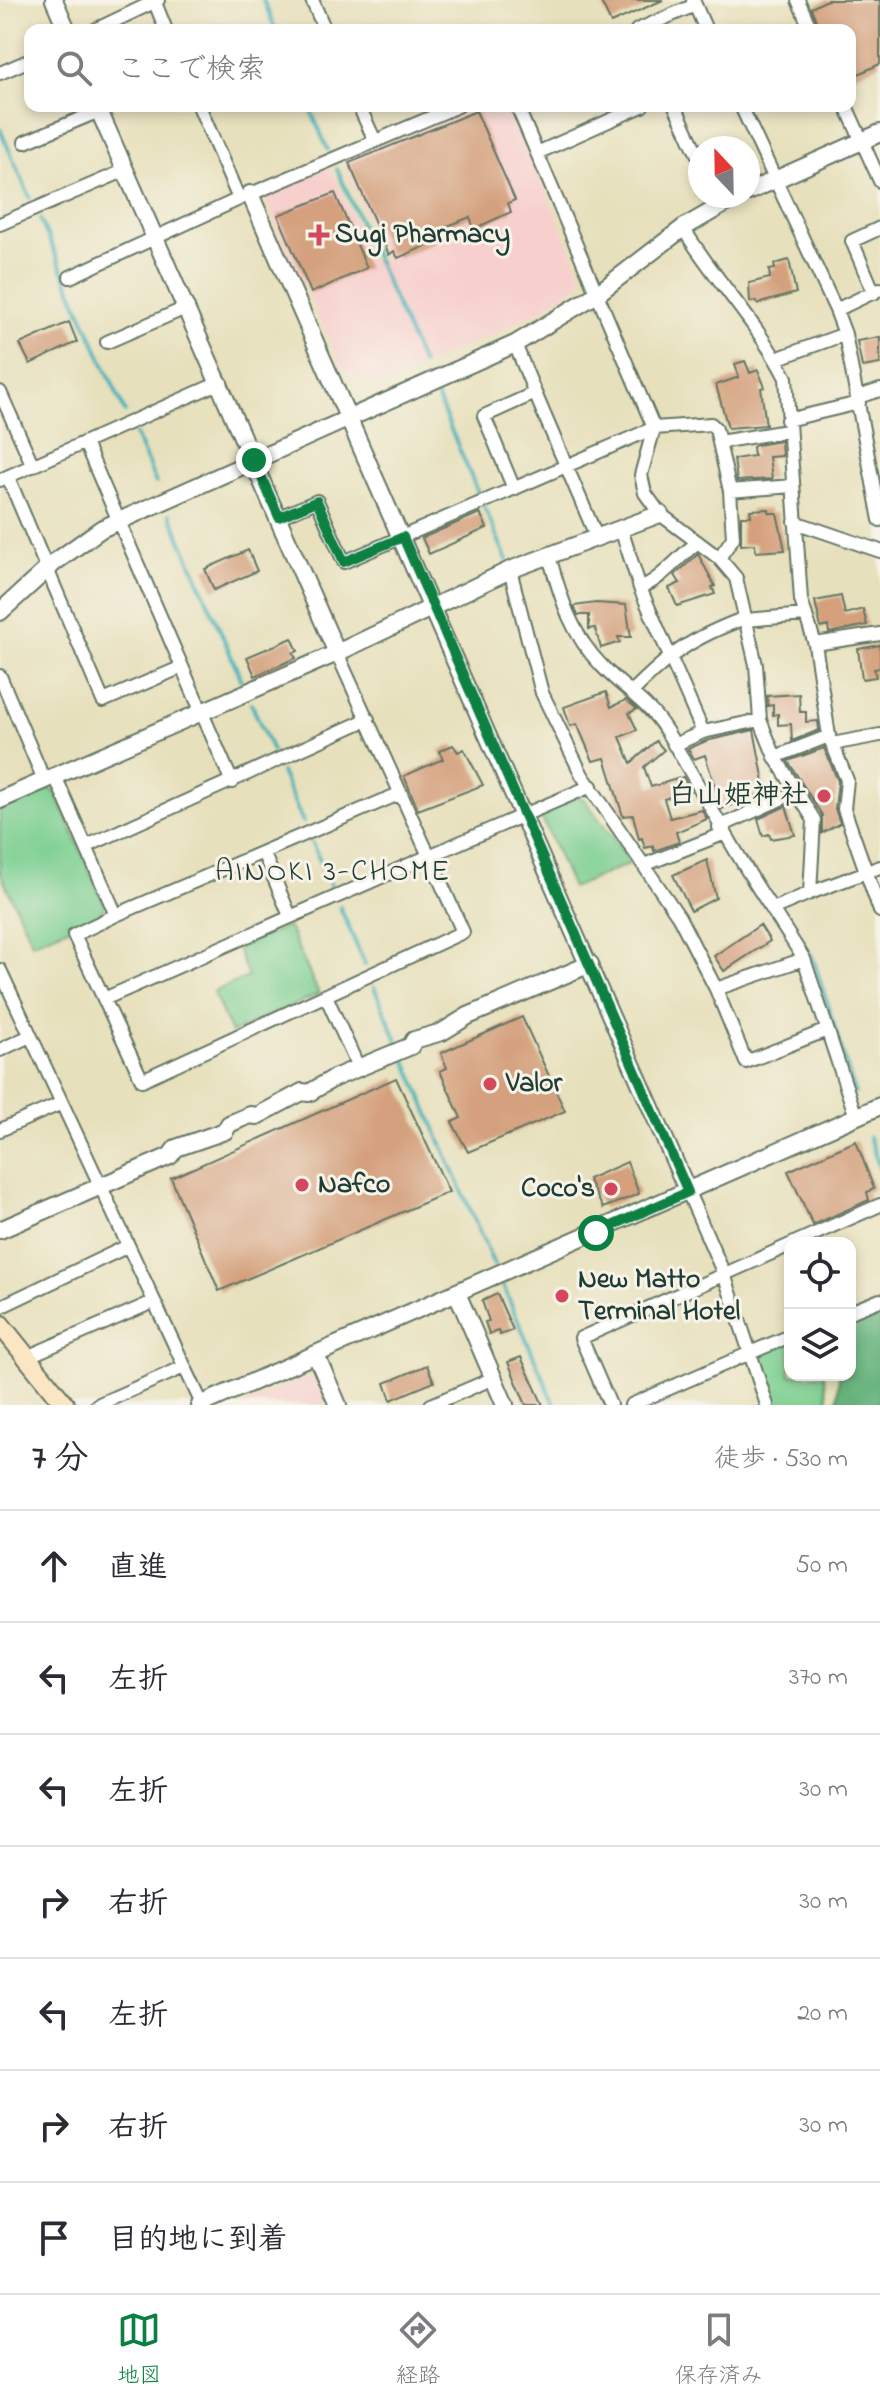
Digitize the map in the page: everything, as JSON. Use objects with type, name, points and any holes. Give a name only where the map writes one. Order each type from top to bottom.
[{"type":"main road","points":[[0,1324],[29,1356],[65,1405]]},
{"type":"street","points":[[54,0],[64,24]]},
{"type":"street","points":[[312,0],[322,24]]},
{"type":"street","points":[[798,0],[808,24]]},
{"type":"street","points":[[107,24],[155,1],[164,24]]},
{"type":"street","points":[[650,24],[694,3],[703,24]]},
{"type":"street","points":[[0,73],[24,63]]},
{"type":"street","points":[[25,142],[91,112]]},
{"type":"street","points":[[99,112],[463,932],[142,1080],[74,935],[401,793]]},
{"type":"street","points":[[202,112],[350,419],[590,964],[724,1274],[767,1405]]},
{"type":"street","points":[[362,112],[375,141]]},
{"type":"street","points":[[70,277],[244,197],[444,112]]},
{"type":"street","points":[[520,112],[654,428],[641,475],[645,493],[660,514],[719,558],[736,578],[756,665],[760,720],[775,757],[814,820],[810,893]]},
{"type":"street","points":[[537,153],[625,112]]},
{"type":"street","points":[[678,112],[689,136]]},
{"type":"street","points":[[744,112],[845,334],[876,470],[880,520]]},
{"type":"street","points":[[849,112],[880,181]]},
{"type":"street","points":[[760,187],[880,133]]},
{"type":"street","points":[[0,224],[126,170]]},
{"type":"street","points":[[0,612],[48,570],[119,520],[515,344],[597,294],[708,208]]},
{"type":"street","points":[[683,228],[776,359],[786,378],[801,600],[815,644],[830,740],[847,780],[844,809],[880,911]]},
{"type":"street","points":[[836,310],[877,291],[852,241],[880,228]]},
{"type":"street","points":[[107,342],[188,307]]},
{"type":"street","points":[[776,359],[845,334]]},
{"type":"street","points":[[515,344],[597,538]]},
{"type":"street","points":[[182,667],[103,701],[48,570],[4,478],[221,382]]},
{"type":"street","points":[[719,442],[787,425],[880,390]]},
{"type":"street","points":[[0,392],[33,466]]},
{"type":"street","points":[[514,489],[484,416],[535,393]]},
{"type":"street","points":[[279,517],[317,501],[344,562],[654,428],[711,424],[719,442],[730,491],[733,538],[719,558]]},
{"type":"street","points":[[85,443],[232,782]]},
{"type":"street","points":[[730,491],[792,486]]},
{"type":"street","points":[[0,800],[337,653],[510,570],[660,514]]},
{"type":"street","points":[[795,522],[880,551]]},
{"type":"street","points":[[621,529],[640,588],[703,732]]},
{"type":"street","points":[[640,588],[656,581],[667,565],[698,542]]},
{"type":"street","points":[[549,556],[566,616],[577,637],[602,666],[650,707],[721,831],[804,959],[856,1117]]},
{"type":"street","points":[[510,570],[542,693],[591,786],[679,917],[716,989],[746,1062],[827,1030]]},
{"type":"street","points":[[632,692],[669,655],[698,636],[745,619],[806,615]]},
{"type":"street","points":[[815,644],[880,634]]},
{"type":"street","points":[[0,676],[87,846],[116,915]]},
{"type":"street","points":[[87,846],[368,719]]},
{"type":"street","points":[[674,745],[703,732],[760,720]]},
{"type":"street","points":[[775,757],[830,740],[880,735]]},
{"type":"street","points":[[104,999],[591,786]]},
{"type":"street","points":[[644,865],[721,831],[798,791]]},
{"type":"street","points":[[263,852],[290,916]]},
{"type":"street","points":[[772,909],[880,867]]},
{"type":"street","points":[[716,989],[804,959]]},
{"type":"street","points":[[0,1230],[590,964]]},
{"type":"street","points":[[0,970],[201,1405],[880,1106]]},
{"type":"street","points":[[326,996],[358,1067]]},
{"type":"street","points":[[0,1050],[30,1036]]},
{"type":"street","points":[[0,1130],[62,1103]]},
{"type":"street","points":[[808,1237],[880,1205]]},
{"type":"street","points":[[0,1307],[126,1247]]},
{"type":"street","points":[[610,1405],[581,1338],[784,1247]]},
{"type":"street","points":[[457,1293],[505,1405]]},
{"type":"street","points":[[856,1310],[880,1300]]},
{"type":"street","points":[[29,1356],[153,1302]]},
{"type":"street","points":[[631,1405],[784,1339]]},
{"type":"street","points":[[316,1355],[338,1405]]},
{"type":"street","points":[[97,1405],[184,1367]]},
{"type":"street","points":[[431,1405],[494,1378]]},
{"type":"shaded area","points":[[461,112],[512,112],[582,275],[580,283],[537,313],[381,385],[342,369],[265,200],[266,194],[330,167],[373,263],[384,260],[343,161]]},
{"type":"shaded area","points":[[305,1378],[316,1381],[326,1405],[241,1405]]},
{"type":"green space","points":[[48,789],[55,791],[105,906],[99,915],[32,943],[0,872],[0,809]]},
{"type":"green space","points":[[578,796],[585,800],[631,863],[572,888],[542,818],[544,811]]},
{"type":"green space","points":[[288,926],[319,994],[231,1033],[213,992],[248,977],[237,948]]},
{"type":"green space","points":[[880,1309],[880,1405],[837,1405],[839,1381],[856,1381],[856,1319]]},
{"type":"green space","points":[[784,1344],[784,1381],[825,1381],[829,1405],[772,1405],[756,1356]]},
{"type":"building","points":[[600,0],[663,0],[611,23]]},
{"type":"building","points":[[827,0],[880,0],[880,64],[856,75],[856,24],[818,24],[811,8]]},
{"type":"building","points":[[476,112],[515,200],[508,203],[511,212],[474,229],[470,217],[430,233],[435,242],[398,258],[394,251],[389,255],[349,163]]},
{"type":"building","points":[[335,193],[367,268],[311,293],[278,215]]},
{"type":"building","points":[[789,260],[796,293],[757,304],[756,301],[750,302],[749,283],[770,278],[769,270],[775,269],[774,264]]},
{"type":"building","points":[[69,322],[77,342],[30,364],[20,344]]},
{"type":"building","points":[[880,337],[880,364],[862,367],[857,341]]},
{"type":"building","points":[[745,361],[750,373],[758,370],[765,387],[761,388],[766,425],[728,428],[716,385],[739,377],[735,364]]},
{"type":"building","points":[[781,441],[782,456],[769,457],[772,479],[737,481],[734,459],[754,456],[753,447],[756,445]]},
{"type":"building","points":[[769,509],[769,513],[777,513],[785,550],[756,552],[755,544],[741,545],[741,516],[751,516],[750,510]]},
{"type":"building","points":[[480,513],[487,528],[429,554],[422,538]]},
{"type":"building","points":[[248,550],[257,571],[214,590],[205,569]]},
{"type":"building","points":[[698,554],[715,586],[712,587],[715,594],[677,606],[669,588],[680,583],[675,575]]},
{"type":"building","points":[[841,596],[845,614],[863,609],[867,625],[829,633],[828,626],[821,628],[815,601]]},
{"type":"building","points":[[596,603],[626,605],[631,637],[618,637],[620,642],[601,648],[595,628],[589,629],[589,615],[578,615],[574,606]]},
{"type":"building","points":[[292,638],[298,651],[293,653],[296,658],[255,676],[247,657]]},
{"type":"building","points":[[880,645],[880,668],[874,669],[876,677],[862,679],[858,649]]},
{"type":"building","points":[[606,692],[611,707],[626,700],[637,709],[629,713],[637,730],[620,737],[631,763],[656,741],[664,750],[644,767],[651,787],[683,777],[690,791],[664,799],[670,818],[702,810],[707,819],[676,832],[679,842],[654,851],[653,846],[645,848],[642,838],[639,839],[633,815],[623,816],[605,758],[593,761],[577,724],[570,726],[564,707]]},
{"type":"building","points":[[799,694],[800,712],[806,712],[806,722],[818,721],[819,730],[792,741],[791,724],[778,725],[778,714],[773,715],[773,705],[768,706],[767,696]]},
{"type":"building","points":[[754,730],[766,792],[722,809],[705,755],[694,759],[688,749],[706,741]]},
{"type":"building","points":[[453,745],[458,752],[464,749],[483,785],[418,810],[404,776],[443,759],[439,751]]},
{"type":"building","name":"白山姫神社","points":[[824,748],[838,781],[835,809],[840,823],[822,833],[822,815],[788,761]]},
{"type":"building","points":[[786,806],[795,835],[771,839],[769,834],[763,836],[758,819]]},
{"type":"building","points":[[707,860],[716,898],[691,911],[673,875]]},
{"type":"building","points":[[760,925],[770,941],[724,971],[714,956]]},
{"type":"building","points":[[522,1017],[565,1111],[468,1152],[452,1122],[461,1118],[440,1071],[447,1068],[441,1053]]},
{"type":"building","points":[[396,1078],[449,1192],[219,1291],[171,1178]]},
{"type":"building","points":[[856,1141],[874,1189],[867,1192],[869,1200],[813,1225],[788,1171]]},
{"type":"building","points":[[627,1162],[639,1194],[603,1208],[588,1179]]},
{"type":"building","points":[[497,1294],[513,1330],[500,1335],[498,1331],[489,1334],[485,1322],[489,1321],[482,1301]]},
{"type":"building","points":[[521,1357],[543,1405],[526,1405],[508,1362]]},
{"type":"building","points":[[427,1365],[434,1382],[391,1400],[385,1383]]},
{"type":"waterway","points":[[263,0],[273,24]]},
{"type":"waterway","points":[[312,112],[328,150]]},
{"type":"waterway","points":[[0,129],[30,198]]},
{"type":"waterway","points":[[337,169],[422,364]]},
{"type":"waterway","points":[[40,219],[125,412]]},
{"type":"waterway","points":[[437,397],[507,560]]},
{"type":"waterway","points":[[135,434],[156,483]]},
{"type":"waterway","points":[[170,514],[242,681]]},
{"type":"waterway","points":[[251,703],[272,751]]},
{"type":"waterway","points":[[281,772],[303,822]]},
{"type":"waterway","points":[[312,843],[331,886]]},
{"type":"waterway","points":[[340,907],[365,965]]},
{"type":"waterway","points":[[786,919],[813,958],[855,1093]]},
{"type":"waterway","points":[[374,987],[397,1040]]},
{"type":"waterway","points":[[406,1061],[494,1265]]},
{"type":"waterway","points":[[869,1137],[880,1169]]},
{"type":"waterway","points":[[503,1286],[555,1405]]},
{"type":"place","name":"Sugi Pharmacy","points":[[319,235]]},
{"type":"place","name":"白山姫神社","points":[[824,796]]},
{"type":"place","name":"Valor","points":[[490,1084]]},
{"type":"place","name":"Nafco","points":[[302,1185]]},
{"type":"place","name":"Coco's","points":[[611,1189]]},
{"type":"place","name":"New Matto Terminal Hotel","points":[[562,1296]]},
{"type":"district","name":"AINOKI 3-CHOME","points":[[333,873]]},
{"type":"route","points":[[254,460],[279,517],[317,501],[344,562],[403,537],[688,1192],[596,1233]]}]
